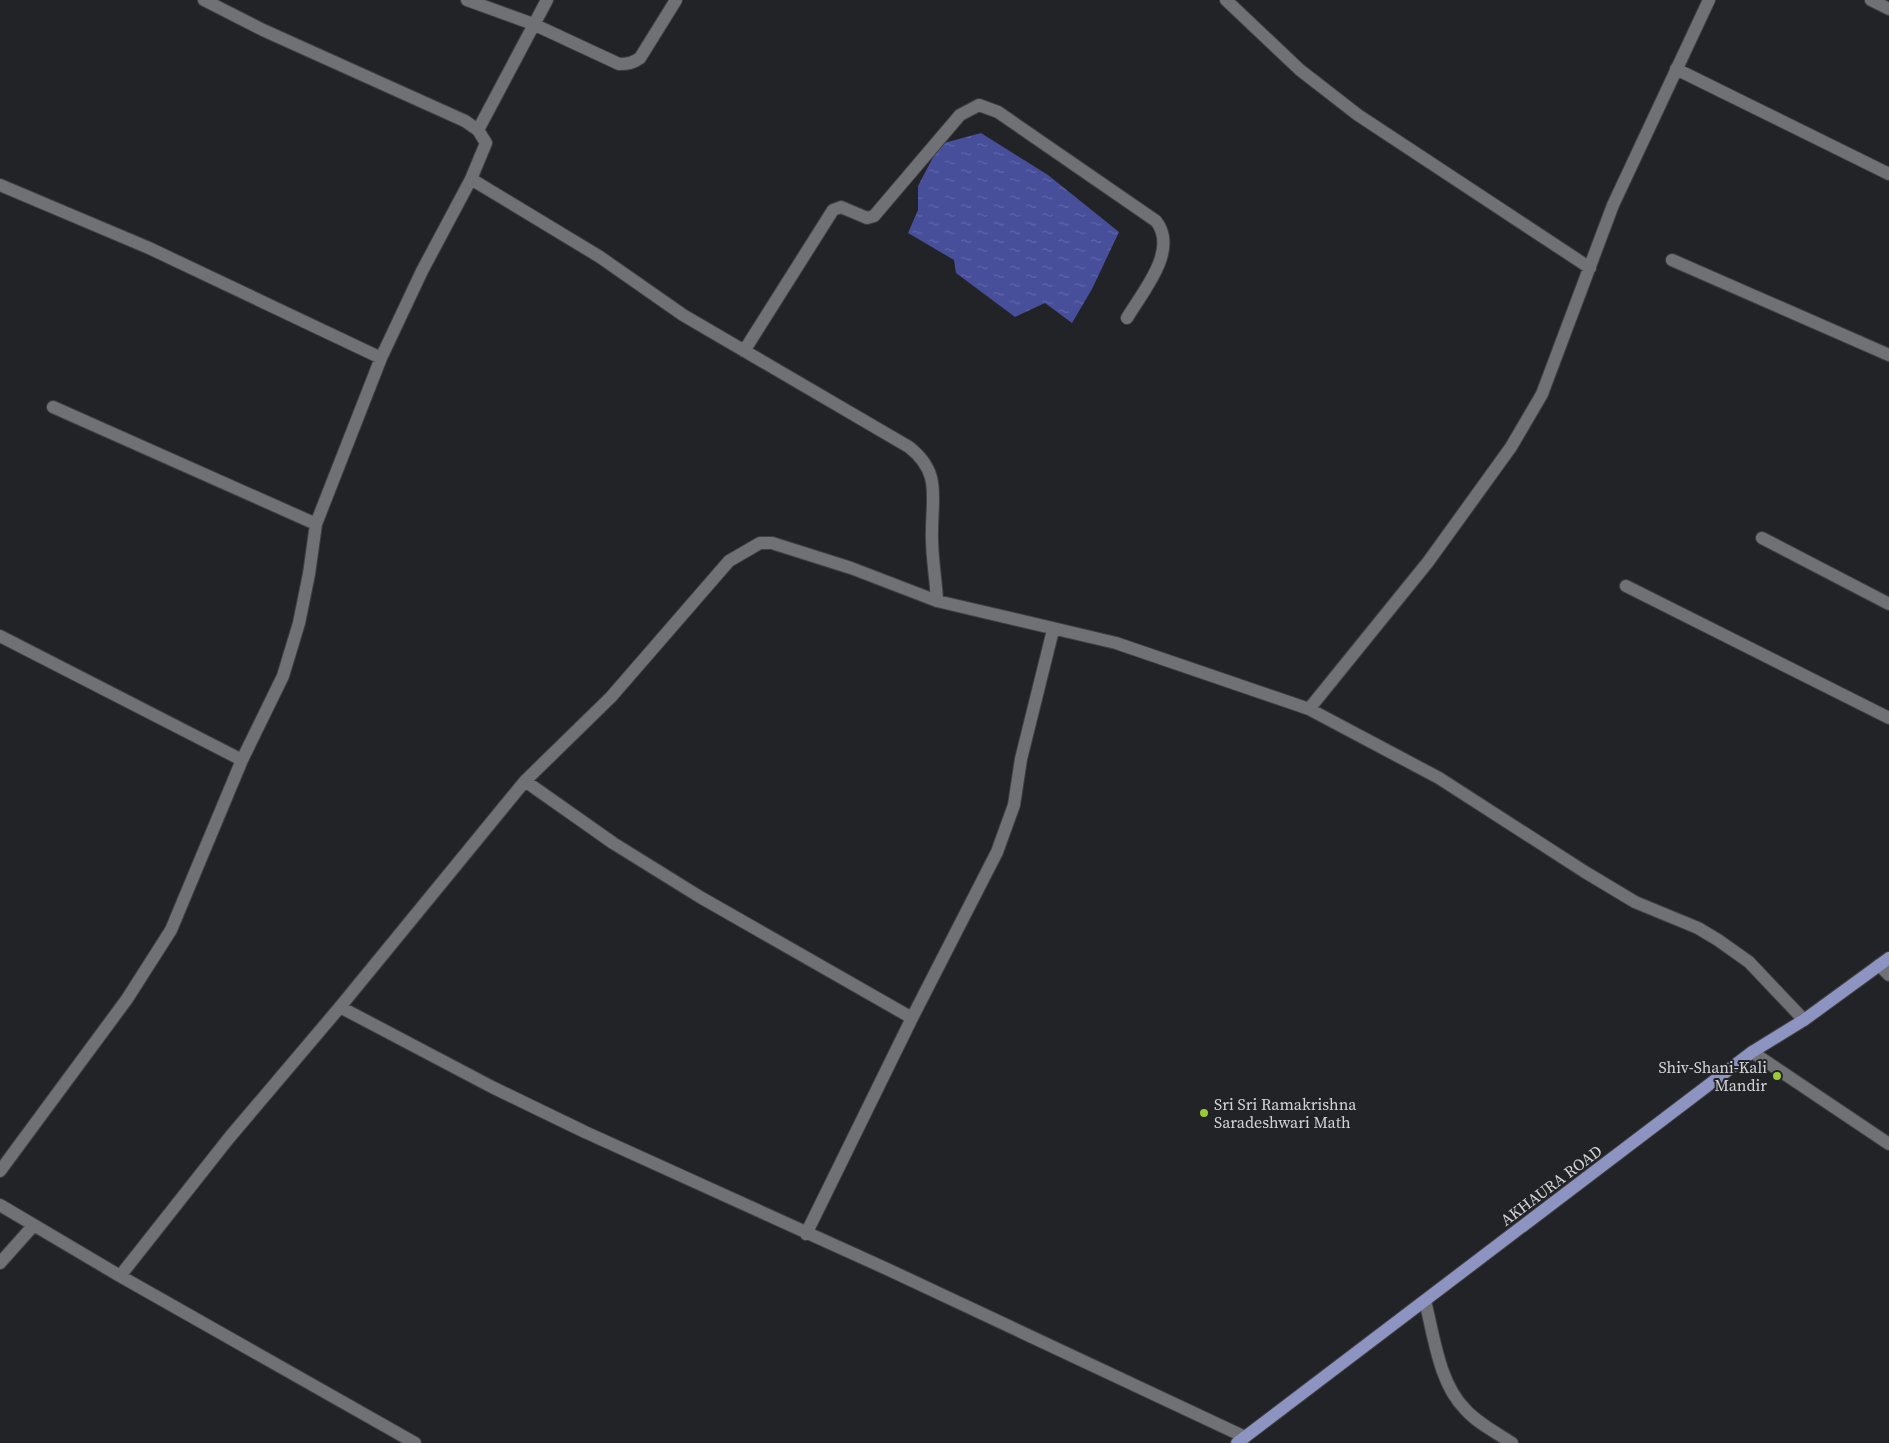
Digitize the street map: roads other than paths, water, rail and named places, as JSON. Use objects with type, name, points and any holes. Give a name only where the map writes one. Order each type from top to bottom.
[{"type":"main road","name":"AKHAURA ROAD","points":[[1241,1440],[1752,1052],[1804,1020],[1884,961]]},
{"type":"street","points":[[0,1171],[151,964],[171,930],[242,760],[283,676],[299,623],[309,574],[316,524],[381,358],[422,271],[471,179],[486,143],[478,130],[465,121],[263,30],[204,0]]},
{"type":"street","points":[[467,0],[533,24],[619,64],[634,63],[640,58],[676,0]]},
{"type":"street","points":[[478,130],[547,0]]},
{"type":"street","points":[[1226,0],[1300,70],[1358,115],[1590,268]]},
{"type":"street","points":[[1308,709],[1428,562],[1511,447],[1542,394],[1613,205],[1709,0]]},
{"type":"street","points":[[1871,0],[1889,9]]},
{"type":"street","points":[[1676,69],[1889,174]]},
{"type":"street","points":[[744,351],[834,210],[840,207],[867,218],[874,216],[960,115],[979,105],[998,112],[1156,221],[1162,229],[1165,236],[1163,255],[1127,318]]},
{"type":"street","points":[[471,179],[600,257],[684,315],[909,447],[921,456],[929,469],[935,500],[932,532],[937,595]]},
{"type":"street","points":[[0,185],[148,248],[381,358]]},
{"type":"street","points":[[1672,260],[1889,355]]},
{"type":"street","points":[[53,408],[316,524]]},
{"type":"street","points":[[1762,538],[1889,604]]},
{"type":"street","points":[[120,1276],[229,1138],[340,1007],[525,781],[611,697],[729,561],[760,543],[772,543],[1053,630],[1116,643],[1308,709],[1439,778],[1635,902],[1698,928],[1718,940],[1749,962],[1804,1020]]},
{"type":"street","points":[[1626,586],[1889,718]]},
{"type":"street","points":[[806,1234],[912,1018],[997,852],[1014,805],[1021,759],[1053,630]]},
{"type":"street","points":[[0,636],[242,760]]},
{"type":"street","points":[[525,781],[613,844],[700,897],[912,1018]]},
{"type":"street","points":[[1884,961],[1889,975]]},
{"type":"street","points":[[340,1007],[492,1087],[806,1234],[887,1269],[1241,1440]]},
{"type":"street","points":[[1752,1052],[1889,1144]]},
{"type":"street","points":[[0,1205],[120,1276],[415,1443]]},
{"type":"street","points":[[0,1263],[33,1226]]},
{"type":"street","points":[[1425,1302],[1445,1374],[1455,1397],[1466,1411],[1512,1443]]},
{"type":"water","points":[[981,133],[1048,175],[1119,232],[1092,289],[1072,323],[1045,303],[1015,317],[956,273],[954,260],[908,233],[918,210],[918,186],[940,144]]},
{"type":"place","name":"Shiv-Shani-Kali Mandir","points":[[1777,1076]]},
{"type":"place","name":"Sri Sri Ramakrishna Saradeshwari Math","points":[[1204,1113]]}]
